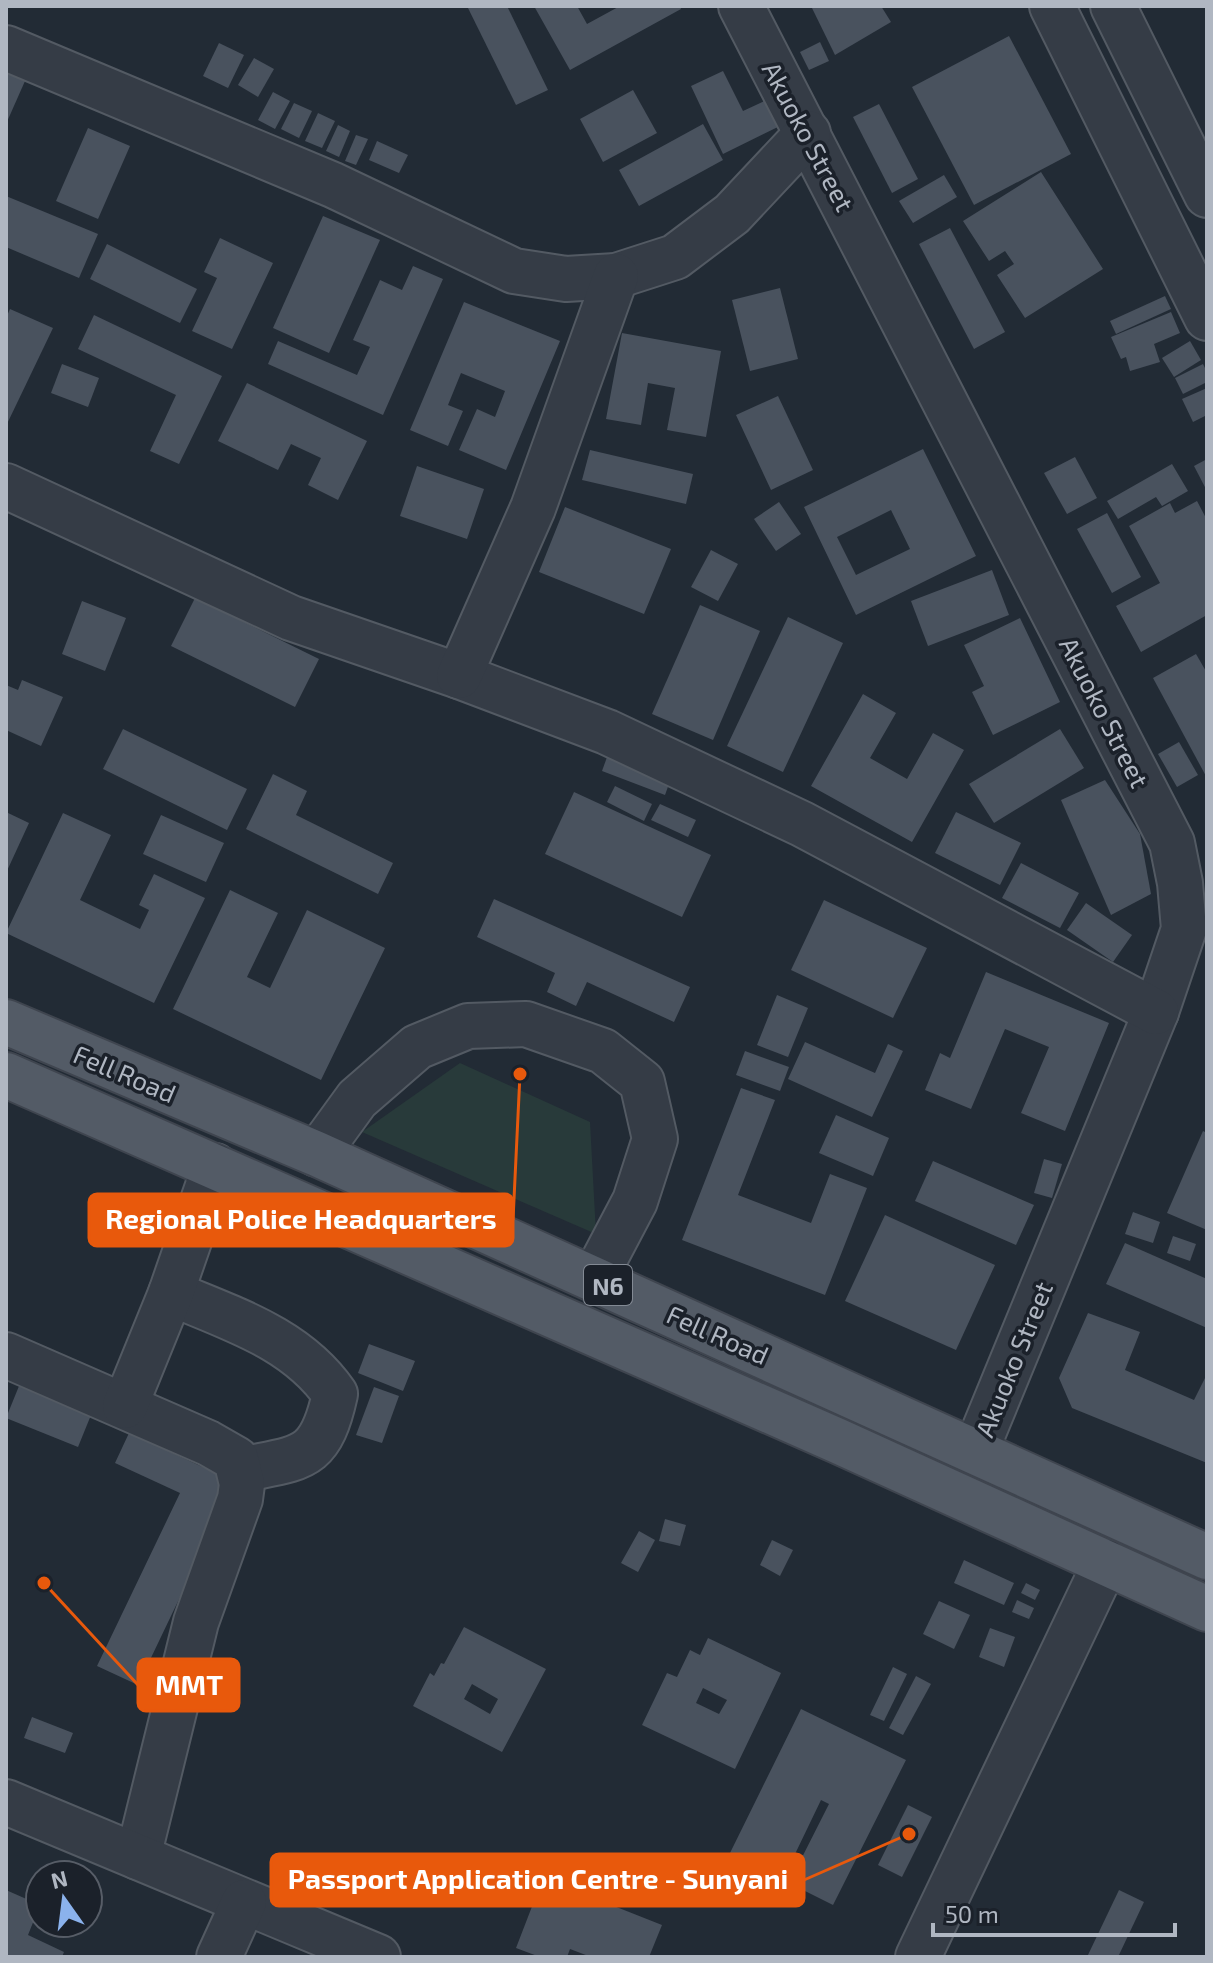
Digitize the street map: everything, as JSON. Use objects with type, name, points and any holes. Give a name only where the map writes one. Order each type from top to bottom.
[{"type":"main road","name":"Fell Road","points":[[6,1022],[317,1154],[1207,1557]]},
{"type":"main road","name":"Fell Road","points":[[6,1075],[1207,1609]]},
{"type":"street","name":"Akuoko Street","points":[[741,6],[1172,843],[1180,883],[1184,929],[1156,1012],[976,1450]]},
{"type":"street","points":[[1052,6],[1207,318]]},
{"type":"street","points":[[1113,6],[1207,195]]},
{"type":"street","points":[[6,48],[333,185],[514,271],[566,279],[616,276],[675,257],[732,214],[808,133]]},
{"type":"street","points":[[459,676],[533,508],[616,276]]},
{"type":"street","points":[[6,486],[291,618],[459,676],[607,732],[802,824],[1156,1012]]},
{"type":"street","points":[[317,1154],[357,1099],[417,1047],[468,1026],[526,1024],[603,1051],[642,1082],[655,1139],[635,1201],[594,1279]]},
{"type":"street","points":[[125,1406],[171,1293],[215,1166]]},
{"type":"street","points":[[171,1293],[285,1344],[321,1373],[335,1394],[328,1425],[312,1451],[285,1461],[240,1470]]},
{"type":"street","points":[[6,1355],[230,1455],[236,1459],[240,1470],[240,1499],[196,1622],[138,1857]]},
{"type":"street","points":[[918,1957],[1106,1562]]},
{"type":"street","points":[[6,1802],[378,1957]]},
{"type":"street","points":[[219,1957],[244,1902]]},
{"type":"shaded area","points":[[460,1063],[590,1122],[596,1234],[362,1132]]},
{"type":"building","points":[[467,6],[507,6],[548,90],[516,105]]},
{"type":"building","points":[[534,6],[577,6],[587,24],[620,6],[680,6],[681,9],[570,70]]},
{"type":"building","points":[[811,6],[881,6],[891,22],[835,55]]},
{"type":"building","points":[[1009,36],[1071,154],[974,205],[912,87]]},
{"type":"building","points":[[820,42],[829,61],[809,70],[800,52]]},
{"type":"building","points":[[219,43],[244,55],[228,88],[203,76]]},
{"type":"building","points":[[254,58],[274,69],[258,97],[238,85]]},
{"type":"building","points":[[723,71],[743,111],[775,96],[788,122],[723,154],[691,86]]},
{"type":"building","points":[[6,73],[25,81],[6,124]]},
{"type":"building","points":[[633,90],[657,133],[603,162],[580,119]]},
{"type":"building","points":[[273,92],[290,101],[275,129],[258,120]]},
{"type":"building","points":[[294,103],[312,111],[299,138],[281,129]]},
{"type":"building","points":[[879,104],[918,179],[892,193],[853,117]]},
{"type":"building","points":[[318,113],[335,121],[322,148],[305,141]]},
{"type":"building","points":[[703,124],[723,160],[639,206],[619,170]]},
{"type":"building","points":[[338,125],[350,131],[339,157],[326,151]]},
{"type":"building","points":[[88,128],[130,146],[98,219],[56,201]]},
{"type":"building","points":[[356,135],[368,139],[356,165],[345,161]]},
{"type":"building","points":[[377,141],[408,155],[399,173],[369,160]]},
{"type":"building","points":[[1041,172],[1103,269],[1025,318],[997,275],[1014,264],[1005,251],[989,261],[963,221]]},
{"type":"building","points":[[944,175],[957,197],[913,223],[899,201]]},
{"type":"building","points":[[6,196],[98,234],[79,278],[6,247]]},
{"type":"building","points":[[323,216],[380,240],[329,353],[273,328]]},
{"type":"building","points":[[950,228],[1005,332],[974,349],[919,244]]},
{"type":"building","points":[[220,238],[273,263],[232,349],[192,331],[217,278],[204,272]]},
{"type":"building","points":[[107,244],[197,289],[180,323],[90,279]]},
{"type":"building","points":[[413,266],[443,279],[383,415],[268,364],[278,341],[357,375],[370,347],[353,340],[380,280],[402,290]]},
{"type":"building","points":[[780,288],[798,359],[750,371],[732,300]]},
{"type":"building","points":[[1165,296],[1171,309],[1116,334],[1110,321]]},
{"type":"building","points":[[464,302],[560,341],[506,470],[459,450],[477,409],[495,417],[505,391],[461,373],[448,405],[463,411],[448,446],[410,430]]},
{"type":"building","points":[[10,309],[53,328],[6,426],[6,318]]},
{"type":"building","points":[[1171,312],[1180,333],[1154,344],[1160,362],[1130,371],[1126,357],[1121,359],[1111,337]]},
{"type":"building","points":[[94,315],[222,376],[179,464],[150,451],[176,395],[78,349]]},
{"type":"building","points":[[622,333],[721,351],[706,437],[667,430],[675,388],[648,383],[641,425],[606,419]]},
{"type":"building","points":[[1190,341],[1201,360],[1174,377],[1162,358]]},
{"type":"building","points":[[62,364],[99,378],[88,407],[51,393]]},
{"type":"building","points":[[1203,364],[1207,382],[1183,394],[1175,378]]},
{"type":"building","points":[[247,383],[367,441],[338,500],[308,485],[321,458],[291,444],[278,470],[218,441]]},
{"type":"building","points":[[1207,388],[1207,415],[1193,422],[1182,399]]},
{"type":"building","points":[[778,396],[813,470],[771,490],[736,415]]},
{"type":"building","points":[[923,449],[976,556],[856,615],[804,507]],"holes":[[[891,510],[910,549],[856,575],[837,537]]]},
{"type":"building","points":[[590,450],[693,474],[686,504],[582,480]]},
{"type":"building","points":[[1075,457],[1097,498],[1067,514],[1044,473]]},
{"type":"building","points":[[1207,459],[1207,491],[1194,466]]},
{"type":"building","points":[[1172,464],[1188,491],[1162,506],[1156,497],[1118,519],[1107,501]]},
{"type":"building","points":[[417,466],[484,489],[467,539],[400,516]]},
{"type":"building","points":[[1197,501],[1207,520],[1207,615],[1141,652],[1116,606],[1160,583],[1129,526],[1170,503],[1175,513]]},
{"type":"building","points":[[779,502],[801,534],[776,551],[754,519]]},
{"type":"building","points":[[565,507],[671,549],[644,614],[539,572]]},
{"type":"building","points":[[1107,513],[1141,577],[1112,593],[1077,529]]},
{"type":"building","points":[[711,550],[738,564],[718,601],[691,587]]},
{"type":"building","points":[[992,570],[1009,615],[928,646],[911,601]]},
{"type":"building","points":[[195,598],[319,659],[295,707],[171,646]]},
{"type":"building","points":[[82,601],[126,618],[105,671],[62,654]]},
{"type":"building","points":[[700,605],[760,631],[713,740],[652,714]]},
{"type":"building","points":[[788,617],[843,643],[783,772],[727,746]]},
{"type":"building","points":[[1020,618],[1060,702],[993,735],[972,692],[984,686],[964,645]]},
{"type":"building","points":[[1196,654],[1207,673],[1207,778],[1153,678]]},
{"type":"building","points":[[22,680],[63,697],[41,746],[6,730],[6,685],[18,690]]},
{"type":"building","points":[[863,694],[896,713],[870,758],[907,779],[933,733],[964,750],[912,842],[811,786]]},
{"type":"building","points":[[123,729],[247,789],[227,830],[103,769]]},
{"type":"building","points":[[1060,729],[1084,768],[994,823],[969,784]]},
{"type":"building","points":[[1179,742],[1198,775],[1177,787],[1158,754]]},
{"type":"building","points":[[611,746],[674,770],[665,795],[602,771]]},
{"type":"building","points":[[273,774],[307,791],[296,815],[393,863],[378,894],[246,829]]},
{"type":"building","points":[[1105,780],[1140,834],[1151,894],[1111,915],[1061,800]]},
{"type":"building","points":[[615,786],[652,804],[644,821],[607,802]]},
{"type":"building","points":[[574,792],[711,855],[682,917],[545,854]]},
{"type":"building","points":[[660,804],[696,820],[688,837],[651,820]]},
{"type":"building","points":[[6,812],[29,823],[6,873]]},
{"type":"building","points":[[956,812],[1021,843],[1000,885],[935,853]]},
{"type":"building","points":[[63,813],[111,835],[80,900],[140,929],[149,910],[139,905],[154,874],[205,898],[154,1003],[6,933]]},
{"type":"building","points":[[161,815],[224,843],[206,882],[143,854]]},
{"type":"building","points":[[1021,863],[1079,893],[1060,928],[1002,898]]},
{"type":"building","points":[[230,890],[278,913],[247,977],[270,988],[307,910],[385,948],[321,1080],[173,1009]]},
{"type":"building","points":[[494,899],[690,987],[674,1022],[587,982],[576,1006],[547,992],[555,973],[477,937]]},
{"type":"building","points":[[824,900],[927,948],[893,1018],[791,970]]},
{"type":"building","points":[[1086,903],[1132,935],[1113,962],[1067,930]]},
{"type":"building","points":[[986,972],[1109,1023],[1065,1131],[1021,1113],[1049,1047],[1005,1029],[971,1109],[925,1090],[940,1053],[950,1058]]},
{"type":"building","points":[[777,995],[808,1008],[788,1057],[757,1045]]},
{"type":"building","points":[[805,1042],[875,1073],[888,1044],[903,1051],[872,1117],[788,1079]]},
{"type":"building","points":[[745,1051],[789,1067],[780,1091],[736,1075]]},
{"type":"building","points":[[741,1088],[775,1100],[738,1195],[811,1223],[830,1174],[867,1188],[825,1295],[682,1240]]},
{"type":"building","points":[[836,1115],[889,1138],[873,1176],[819,1153]]},
{"type":"building","points":[[1203,1131],[1207,1133],[1207,1230],[1167,1213]]},
{"type":"building","points":[[1044,1159],[1062,1164],[1052,1198],[1034,1193]]},
{"type":"building","points":[[933,1161],[1034,1205],[1016,1245],[915,1201]]},
{"type":"building","points":[[1133,1212],[1160,1222],[1153,1243],[1125,1234]]},
{"type":"building","points":[[885,1215],[995,1265],[956,1350],[845,1301]]},
{"type":"building","points":[[1173,1236],[1196,1244],[1190,1261],[1167,1253]]},
{"type":"building","points":[[1125,1243],[1207,1279],[1207,1328],[1106,1284]]},
{"type":"building","points":[[1088,1313],[1140,1332],[1125,1370],[1194,1400],[1207,1374],[1207,1463],[1072,1408],[1059,1378]]},
{"type":"building","points":[[369,1344],[415,1361],[403,1391],[358,1373]]},
{"type":"building","points":[[19,1386],[91,1415],[78,1447],[6,1418]]},
{"type":"building","points":[[374,1387],[399,1396],[382,1443],[356,1435]]},
{"type":"building","points":[[129,1433],[235,1482],[138,1685],[97,1666],[180,1493],[115,1463]]},
{"type":"building","points":[[665,1519],[686,1525],[680,1546],[659,1541]]},
{"type":"building","points":[[639,1531],[655,1540],[638,1572],[621,1563]]},
{"type":"building","points":[[772,1540],[793,1550],[780,1576],[760,1565]]},
{"type":"building","points":[[964,1560],[1014,1583],[1004,1605],[954,1583]]},
{"type":"building","points":[[1026,1583],[1040,1590],[1035,1600],[1021,1593]]},
{"type":"building","points":[[1017,1600],[1034,1608],[1029,1619],[1012,1612]]},
{"type":"building","points":[[939,1601],[970,1615],[954,1649],[923,1634]]},
{"type":"building","points":[[464,1627],[546,1669],[502,1752],[413,1706],[430,1673],[434,1676],[441,1663],[444,1664]],"holes":[[[472,1684],[498,1699],[490,1714],[464,1699]]]},
{"type":"building","points":[[990,1628],[1015,1637],[1004,1667],[979,1657]]},
{"type":"building","points":[[708,1638],[781,1673],[735,1769],[642,1725],[667,1673],[677,1677],[690,1650],[700,1655]],"holes":[[[703,1688],[727,1700],[719,1714],[696,1703]]]},
{"type":"building","points":[[893,1667],[907,1674],[884,1721],[870,1715]]},
{"type":"building","points":[[916,1676],[931,1684],[903,1735],[889,1728]]},
{"type":"building","points":[[801,1709],[906,1760],[833,1905],[789,1883],[829,1804],[821,1800],[783,1879],[730,1853]]},
{"type":"building","points":[[32,1717],[73,1733],[65,1753],[24,1738]]},
{"type":"building","points":[[908,1805],[932,1817],[902,1877],[878,1865]]},
{"type":"building","points":[[543,1878],[662,1925],[649,1957],[591,1957],[570,1949],[567,1957],[540,1957],[516,1948]]},
{"type":"building","points":[[6,1890],[24,1898],[24,1939],[36,1939],[64,1952],[62,1957],[6,1957]]},
{"type":"building","points":[[1119,1890],[1144,1902],[1118,1957],[1087,1957]]},
{"type":"place","name":"Regional Police Headquarters","points":[[520,1074]]},
{"type":"place","name":"MMT","points":[[44,1583]]},
{"type":"place","name":"Passport Application Centre - Sunyani","points":[[909,1834]]}]
